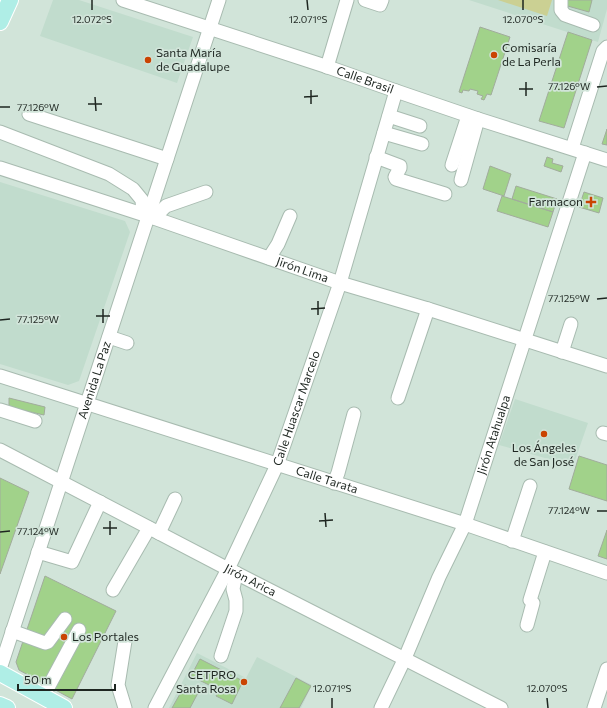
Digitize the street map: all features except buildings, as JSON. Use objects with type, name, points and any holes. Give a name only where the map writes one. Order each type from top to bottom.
[{"type":"main road","points":[[0,22],[10,0]]},
{"type":"main road","points":[[0,673],[64,708]]},
{"type":"main road","points":[[0,704],[7,708]]},
{"type":"street","name":"Calle Brasil","points":[[123,0],[473,117],[607,160]]},
{"type":"street","name":"Avenida La Paz","points":[[0,669],[219,0]]},
{"type":"street","points":[[327,67],[347,0]]},
{"type":"street","points":[[365,0],[380,5],[382,0]]},
{"type":"street","points":[[560,0],[561,10],[565,15],[593,25]]},
{"type":"street","points":[[572,148],[603,51],[607,47]]},
{"type":"street","name":"Calle Huascar Marcelo","points":[[155,708],[232,571],[277,465],[340,283],[396,91]]},
{"type":"street","points":[[29,114],[167,160]]},
{"type":"street","points":[[389,116],[420,126]]},
{"type":"street","points":[[452,165],[473,117]]},
{"type":"street","points":[[461,180],[473,117]]},
{"type":"street","points":[[0,132],[109,174],[133,189],[142,200],[149,216],[161,211],[166,206],[206,192]]},
{"type":"street","points":[[384,133],[422,144]]},
{"type":"street","name":"Jirón Atahualpa","points":[[381,708],[405,658],[439,577],[465,524],[585,152]]},
{"type":"street","points":[[376,158],[400,166],[395,177],[396,179],[445,194]]},
{"type":"street","name":"Jirón Lima","points":[[0,168],[149,216],[340,283],[607,366]]},
{"type":"street","points":[[269,258],[278,244],[290,216]]},
{"type":"street","points":[[398,398],[428,310]]},
{"type":"street","points":[[562,352],[571,324]]},
{"type":"street","points":[[108,337],[127,343]]},
{"type":"street","name":"Calle Tarata","points":[[0,376],[465,524],[607,573]]},
{"type":"street","points":[[0,410],[35,421]]},
{"type":"street","points":[[334,483],[354,414]]},
{"type":"street","name":"Jirón Arica","points":[[0,450],[232,571],[501,708]]},
{"type":"street","points":[[512,541],[530,486]]},
{"type":"street","points":[[113,590],[175,499]]},
{"type":"street","points":[[38,552],[72,562],[100,502]]},
{"type":"street","points":[[527,624],[534,604],[530,600],[545,552]]},
{"type":"street","points":[[221,656],[236,611],[232,571]]},
{"type":"street","points":[[12,631],[46,643],[65,619]]},
{"type":"street","points":[[44,697],[79,630]]},
{"type":"street","points":[[125,641],[118,685],[125,708]]},
{"type":"street","points":[[594,708],[607,671]]},
{"type":"shaded area","name":"Santa María de Guadalupe","points":[[53,0],[79,0],[193,37],[177,83],[40,36]]},
{"type":"shaded area","points":[[469,0],[607,0],[607,9],[598,42]]},
{"type":"shaded area","points":[[0,182],[125,221],[130,232],[79,381],[68,385],[0,364]]},
{"type":"shaded area","name":"Los Ángeles de San José","points":[[515,399],[588,423],[573,466],[499,445]]},
{"type":"shaded area","name":"CETPRO Santa Rosa","points":[[197,653],[246,678],[257,657],[312,685],[301,708],[169,708]]},
{"type":"green space","points":[[498,0],[552,0],[547,16]]},
{"type":"place","name":"Comisaría de La Perla","points":[[494,55]]},
{"type":"place","name":"Santa María de Guadalupe","points":[[148,60]]},
{"type":"place","name":"Farmacon","points":[[591,202]]},
{"type":"place","name":"Los Ángeles de San José","points":[[544,434]]},
{"type":"place","name":"Los Portales","points":[[64,637]]},
{"type":"place","name":"CETPRO Santa Rosa","points":[[244,682]]}]
